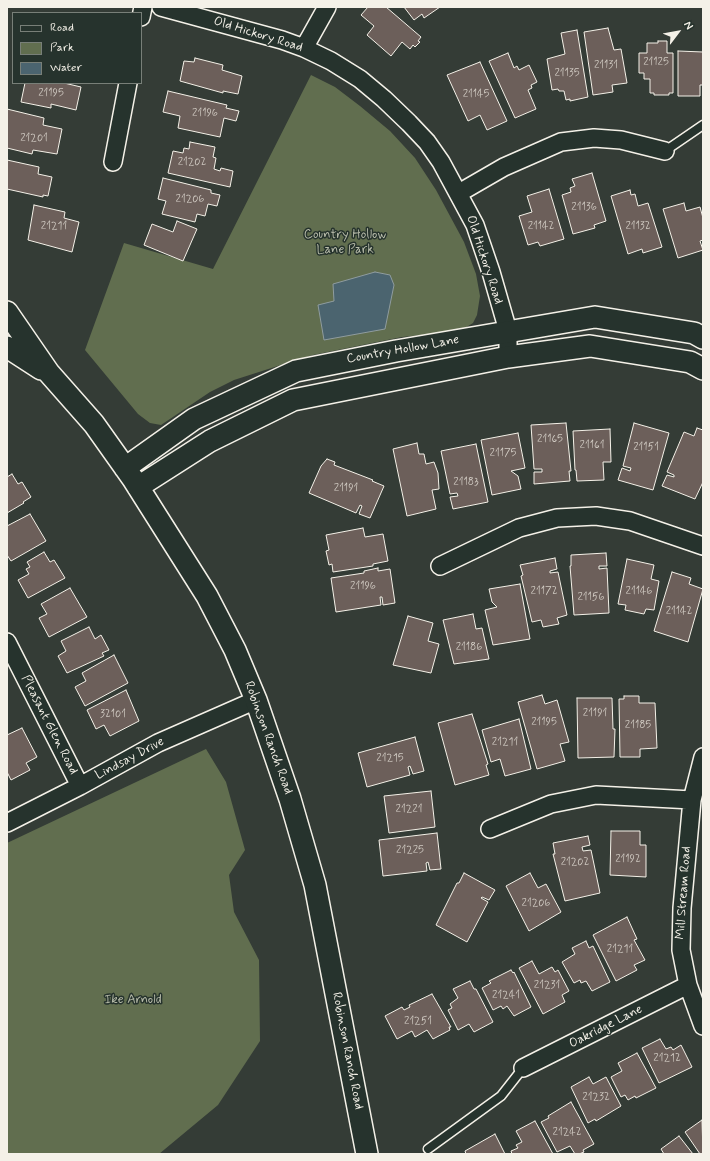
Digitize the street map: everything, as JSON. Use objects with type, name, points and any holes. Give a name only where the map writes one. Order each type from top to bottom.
[{"type":"street","name":"Old Hickory Road","points":[[161,7],[282,40],[304,48],[332,61],[384,99],[426,142],[459,193],[475,225],[491,272],[508,331],[508,357]]},
{"type":"street","points":[[304,48],[327,7]]},
{"type":"street","points":[[113,162],[128,84]]},
{"type":"street","points":[[459,193],[504,167],[561,142],[594,138],[621,140],[665,151]]},
{"type":"street","name":"Robinson Ranch Road","points":[[7,312],[49,373],[94,424],[138,487],[206,596],[234,650],[256,700],[290,798],[315,885],[367,1154]]},
{"type":"street","name":"Country Hollow Lane","points":[[125,468],[194,420],[296,371],[508,331],[595,317],[694,333],[703,338]]},
{"type":"street","name":"Robinson Ranch Road","points":[[7,346],[49,373]]},
{"type":"street","points":[[138,487],[210,441],[293,400],[508,357],[590,346],[690,362],[703,369]]},
{"type":"street","points":[[440,566],[519,528],[557,518],[596,516],[630,521],[703,546]]},
{"type":"street","name":"Pleasant Glen Road","points":[[7,642],[80,786]]},
{"type":"street","name":"Lindsay Drive","points":[[7,823],[80,786],[158,743],[256,700]]},
{"type":"street","name":"Mill Stream Road","points":[[703,757],[692,800],[682,908],[681,943],[688,985],[703,1026]]},
{"type":"street","points":[[490,829],[551,804],[596,795],[692,800]]},
{"type":"street","name":"Oakridge Lane","points":[[523,1068],[688,985]]},
{"type":"lane","points":[[665,151],[703,125]]},
{"type":"lane","points":[[428,1149],[501,1096],[523,1068]]},
{"type":"green space","name":"Country Hollow Lane Park","points":[[311,75],[335,87],[360,106],[390,131],[415,158],[436,190],[464,242],[476,274],[480,296],[477,315],[473,323],[460,331],[402,337],[313,355],[234,380],[210,392],[161,425],[150,423],[138,414],[85,350],[124,243],[213,269]]},
{"type":"green space","name":"Ike Arnold","points":[[206,749],[226,782],[245,850],[229,875],[234,912],[259,960],[260,1041],[218,1105],[159,1154],[7,1154],[7,843]]},
{"type":"water","points":[[375,272],[390,275],[394,285],[385,329],[324,340],[318,305],[334,301],[333,284]]},
{"type":"building","points":[[368,7],[386,7],[421,37],[418,41],[420,42],[415,47],[413,45],[410,49],[402,42],[391,56],[367,35],[374,26],[361,15]]},
{"type":"building","points":[[404,7],[440,7],[424,18],[422,14],[414,20]]},
{"type":"building","points":[[608,28],[614,50],[621,49],[627,83],[612,85],[613,92],[593,95],[584,32]]},
{"type":"building","points":[[577,30],[588,97],[570,101],[570,99],[566,100],[564,91],[559,91],[558,89],[552,90],[547,59],[565,54],[561,33]]},
{"type":"building","points":[[658,41],[667,41],[667,53],[673,53],[673,93],[669,93],[669,95],[654,95],[654,93],[650,93],[650,79],[644,79],[644,73],[639,73],[639,53],[647,53],[647,43],[658,43]]},
{"type":"building","points":[[678,51],[703,52],[703,85],[700,85],[700,96],[678,96]]},
{"type":"building","points":[[508,53],[514,68],[517,66],[519,70],[529,65],[537,82],[531,85],[532,88],[528,90],[536,109],[515,118],[489,61]]},
{"type":"building","points":[[195,58],[223,65],[222,70],[242,76],[238,94],[223,91],[223,93],[180,81],[184,61],[194,62]]},
{"type":"building","points":[[480,62],[507,121],[487,130],[480,115],[468,121],[447,75]]},
{"type":"building","points":[[25,84],[68,84],[81,87],[76,110],[51,104],[51,108],[21,102]]},
{"type":"building","points":[[168,91],[227,105],[226,108],[239,111],[236,121],[224,118],[220,137],[178,128],[180,116],[163,112]]},
{"type":"building","points":[[7,109],[44,118],[43,125],[62,129],[57,154],[33,150],[32,154],[7,148]]},
{"type":"building","points":[[190,142],[215,147],[213,157],[216,158],[214,169],[220,171],[221,168],[233,171],[230,187],[168,173],[173,151],[183,153],[184,148],[189,149]]},
{"type":"building","points":[[7,160],[39,167],[38,174],[52,177],[48,196],[43,195],[43,197],[7,189]]},
{"type":"building","points":[[592,173],[606,221],[594,225],[595,228],[573,234],[562,195],[571,192],[570,188],[575,186],[572,179]]},
{"type":"building","points":[[163,178],[211,190],[211,193],[220,195],[217,206],[208,204],[205,216],[197,214],[195,222],[162,214],[166,201],[158,199]]},
{"type":"building","points":[[549,189],[564,239],[540,246],[538,242],[528,245],[519,216],[532,212],[527,196]]},
{"type":"building","points":[[630,190],[631,195],[635,194],[638,206],[648,203],[662,247],[643,253],[642,249],[628,254],[611,196]]},
{"type":"building","points":[[684,203],[686,211],[700,207],[703,218],[703,240],[700,241],[703,250],[678,258],[663,209]]},
{"type":"building","points":[[34,205],[65,212],[64,218],[79,222],[72,252],[28,240]]},
{"type":"building","points":[[177,221],[197,229],[183,261],[144,245],[152,224],[173,232]]},
{"type":"building","points":[[566,423],[571,471],[569,471],[570,481],[534,484],[534,472],[542,472],[542,469],[534,469],[531,425]]},
{"type":"building","points":[[634,423],[669,433],[653,490],[618,480],[622,468],[630,471],[631,468],[623,466]]},
{"type":"building","points":[[697,428],[703,430],[703,482],[695,499],[662,486],[667,475],[674,477],[674,475],[667,472],[684,432],[694,436]]},
{"type":"building","points":[[610,429],[611,462],[603,462],[604,480],[577,481],[573,431]]},
{"type":"building","points":[[518,433],[525,468],[511,471],[518,476],[521,489],[492,495],[481,440]]},
{"type":"building","points":[[417,443],[419,454],[424,454],[426,464],[434,462],[438,473],[439,489],[432,490],[436,509],[407,516],[393,449]]},
{"type":"building","points":[[476,444],[488,502],[453,509],[450,497],[458,496],[457,493],[450,494],[441,451]]},
{"type":"building","points":[[327,459],[335,462],[334,465],[373,480],[372,481],[384,486],[370,518],[359,514],[362,506],[360,505],[356,513],[309,493],[321,466]]},
{"type":"building","points":[[12,474],[18,484],[22,482],[31,497],[7,513],[7,477]]},
{"type":"building","points":[[30,514],[46,541],[11,561],[7,555],[7,526]]},
{"type":"building","points":[[363,528],[365,537],[383,534],[388,561],[373,564],[373,566],[333,572],[332,564],[329,565],[326,551],[329,550],[326,535]]},
{"type":"building","points":[[44,552],[50,562],[54,560],[65,578],[28,598],[18,580],[29,574],[26,569],[30,567],[27,562]]},
{"type":"building","points":[[606,553],[607,566],[599,566],[599,569],[607,568],[609,613],[574,615],[570,566],[571,555]]},
{"type":"building","points":[[555,558],[557,569],[550,571],[550,573],[558,572],[567,615],[557,618],[559,624],[543,627],[541,620],[532,622],[521,576],[523,575],[520,565]]},
{"type":"building","points":[[627,559],[654,565],[651,579],[659,581],[654,610],[646,609],[644,614],[625,610],[626,605],[618,604]]},
{"type":"building","points":[[378,568],[378,571],[390,569],[395,603],[383,605],[382,597],[380,597],[381,605],[336,612],[331,578],[364,573],[364,571]]},
{"type":"building","points":[[672,572],[691,578],[689,584],[703,589],[688,642],[654,631]]},
{"type":"building","points":[[520,584],[530,639],[493,645],[485,610],[497,607],[492,602],[489,589]]},
{"type":"building","points":[[70,588],[87,617],[49,637],[39,618],[47,614],[41,604]]},
{"type":"building","points":[[473,614],[476,629],[482,628],[489,659],[454,664],[443,620]]},
{"type":"building","points":[[408,616],[433,623],[428,641],[439,644],[431,673],[393,665]]},
{"type":"building","points":[[89,627],[95,639],[101,635],[109,650],[102,653],[104,656],[67,673],[58,656],[66,651],[61,641]]},
{"type":"building","points":[[114,655],[128,683],[85,706],[75,687],[86,681],[82,673]]},
{"type":"building","points":[[126,690],[139,721],[110,736],[104,725],[96,729],[87,710]]},
{"type":"building","points":[[542,695],[545,704],[557,700],[569,742],[560,744],[565,761],[537,769],[518,702]]},
{"type":"building","points":[[624,696],[639,696],[639,703],[655,703],[657,748],[640,749],[640,757],[620,757],[619,699],[624,699]]},
{"type":"building","points":[[577,698],[612,698],[613,729],[615,729],[614,757],[578,758]]},
{"type":"building","points":[[472,714],[488,764],[486,765],[489,775],[455,785],[438,723]]},
{"type":"building","points":[[519,719],[531,769],[505,776],[500,759],[491,762],[482,730]]},
{"type":"building","points":[[22,728],[37,757],[26,763],[30,770],[11,780],[7,772],[7,735]]},
{"type":"building","points":[[415,737],[424,771],[413,774],[410,766],[408,767],[410,775],[367,787],[358,753]]},
{"type":"building","points":[[431,791],[435,827],[389,833],[384,796]]},
{"type":"building","points":[[611,831],[640,831],[640,845],[646,845],[646,877],[610,875]]},
{"type":"building","points":[[437,833],[441,869],[430,870],[428,862],[426,863],[427,871],[383,876],[379,840]]},
{"type":"building","points":[[588,836],[590,845],[582,847],[583,851],[591,850],[600,893],[565,901],[553,854],[555,854],[553,843]]},
{"type":"building","points":[[464,873],[495,890],[489,900],[482,897],[481,898],[488,902],[467,942],[436,925],[457,883],[459,883]]},
{"type":"building","points":[[530,873],[538,888],[546,884],[561,912],[529,931],[506,886]]},
{"type":"building","points":[[627,917],[637,939],[634,940],[645,960],[634,965],[637,970],[616,981],[593,935]]},
{"type":"building","points":[[586,941],[589,948],[593,946],[610,982],[592,991],[586,981],[581,983],[580,980],[574,983],[562,962],[575,954],[572,948]]},
{"type":"building","points":[[532,961],[539,974],[552,967],[555,972],[558,970],[569,991],[562,995],[565,1002],[543,1014],[519,968]]},
{"type":"building","points":[[511,970],[513,973],[514,972],[531,1007],[514,1016],[507,1006],[503,1009],[501,1006],[493,1010],[482,988],[491,983],[489,981]]},
{"type":"building","points":[[470,981],[474,989],[476,989],[493,1022],[474,1032],[469,1024],[458,1030],[448,1010],[452,1008],[450,1004],[458,998],[453,989]]},
{"type":"building","points":[[432,994],[451,1027],[449,1027],[450,1030],[433,1039],[427,1030],[415,1037],[412,1031],[397,1039],[385,1016],[402,1007],[404,1010],[410,1007],[409,1005]]},
{"type":"building","points":[[660,1039],[666,1049],[671,1047],[673,1050],[681,1045],[692,1067],[659,1083],[642,1048]]},
{"type":"building","points":[[637,1053],[656,1088],[636,1098],[635,1096],[628,1100],[625,1095],[621,1097],[611,1077],[622,1071],[618,1063]]},
{"type":"building","points":[[589,1077],[593,1084],[606,1077],[621,1106],[596,1121],[595,1119],[588,1123],[571,1087]]},
{"type":"building","points":[[571,1102],[594,1144],[579,1154],[575,1154],[570,1146],[557,1152],[541,1122]]},
{"type":"building","points":[[702,1120],[703,1154],[700,1154],[685,1132]]},
{"type":"building","points":[[535,1121],[553,1154],[512,1154],[511,1151],[518,1148],[516,1145],[522,1142],[516,1131]]},
{"type":"building","points":[[495,1134],[505,1154],[466,1154],[465,1151]]},
{"type":"building","points":[[679,1136],[693,1154],[664,1154],[661,1149]]}]
